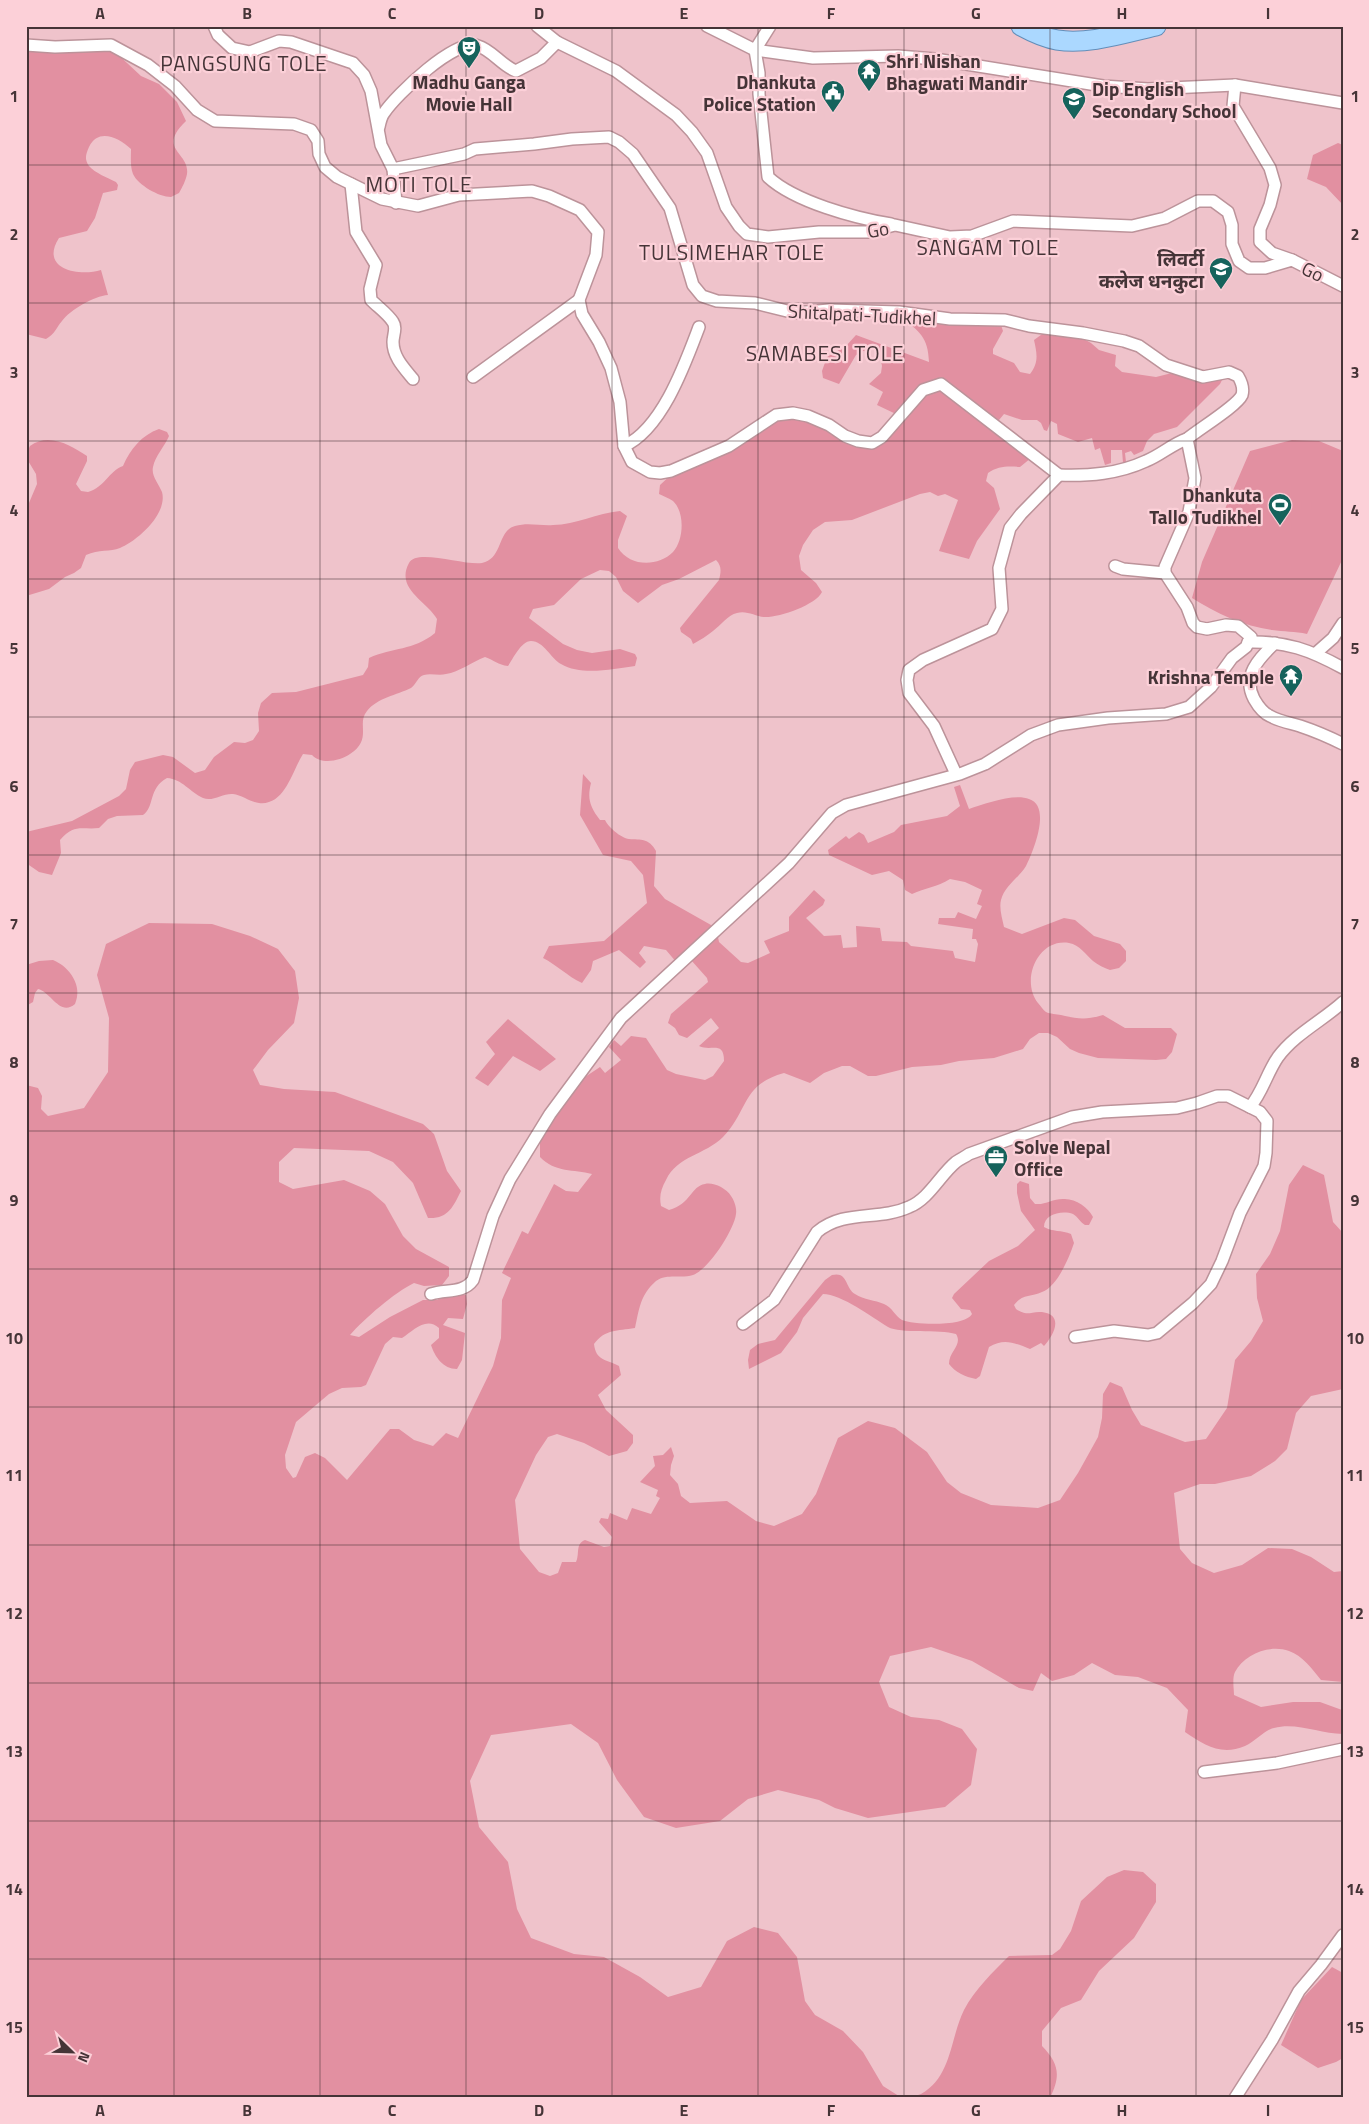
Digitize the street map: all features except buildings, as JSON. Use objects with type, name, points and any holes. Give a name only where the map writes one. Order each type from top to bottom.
[{"type":"main road","points":[[1021,26],[1057,40],[1078,41],[1092,40],[1156,26]]},
{"type":"street","points":[[214,26],[218,35],[232,48],[250,52],[279,41],[292,42],[353,63],[364,75],[371,91],[382,145],[393,169],[396,203]]},
{"type":"street","name":"Go","points":[[537,26],[557,42],[616,71],[676,115],[692,132],[707,153],[726,207],[747,234],[768,237],[819,232],[868,232],[896,225],[950,237],[972,236],[1013,221],[1132,226],[1165,218],[1198,201],[1213,201],[1228,212],[1232,225],[1232,244],[1239,261],[1249,268],[1265,268],[1292,260],[1343,286]]},
{"type":"street","points":[[707,26],[755,50],[813,58],[898,56],[934,59],[1103,86],[1148,89],[1235,85],[1343,103]]},
{"type":"street","points":[[770,26],[755,50],[759,72],[759,94],[768,177],[779,188],[804,198],[864,219],[896,225]]},
{"type":"street","points":[[378,128],[382,114],[395,99],[423,73],[459,48],[472,45],[479,46],[516,71],[541,58],[557,42]]},
{"type":"street","points":[[26,45],[55,47],[110,45],[148,66],[175,86],[197,110],[215,121],[294,124],[311,130],[318,140],[319,154],[325,167],[337,177],[382,200],[418,206],[459,195],[532,192],[549,196],[580,210],[598,232],[596,255],[579,300],[582,314],[612,368],[620,402],[624,446],[632,462],[650,472],[671,471],[729,446],[776,415],[793,413],[808,416],[858,441],[872,443],[882,437],[923,390],[941,384],[1059,474],[1088,476],[1124,470],[1148,460],[1175,443],[1187,439],[1195,478],[1189,512],[1168,557],[1165,573],[1187,607],[1193,624],[1197,627],[1238,626],[1251,637],[1247,645],[1232,658],[1212,687],[1189,707],[1166,714],[1058,725],[1031,735],[984,764],[960,774],[846,806],[832,814],[789,863],[622,1018],[550,1114],[510,1179],[493,1216],[474,1280],[466,1288],[431,1294]]},
{"type":"street","points":[[1235,85],[1233,106],[1270,168],[1275,185],[1270,205],[1260,229],[1260,242],[1272,253],[1292,260]]},
{"type":"street","name":"Shitalpati-Tudikhel","points":[[393,169],[464,154],[475,149],[572,139],[609,138],[619,142],[633,154],[670,208],[693,285],[702,296],[717,301],[755,303],[795,313],[830,310],[899,312],[950,319],[1005,320],[1029,326],[1083,333],[1124,341],[1139,346],[1166,364],[1203,376],[1229,372],[1238,376],[1242,384],[1242,395],[1231,407],[1187,439]]},
{"type":"street","points":[[351,184],[356,232],[376,265],[370,289],[371,300],[394,322],[393,342],[396,355],[413,379]]},
{"type":"street","points":[[473,377],[579,300]]},
{"type":"street","points":[[624,446],[634,442],[649,426],[667,400],[690,353],[699,327]]},
{"type":"street","points":[[956,774],[934,726],[909,693],[907,680],[909,670],[923,660],[992,629],[1002,609],[999,568],[1010,528],[1059,474]]},
{"type":"street","points":[[1114,566],[1123,569],[1165,573]]},
{"type":"street","points":[[1316,653],[1333,638],[1343,623]]},
{"type":"street","points":[[1247,645],[1275,643],[1291,645],[1316,653],[1343,668]]},
{"type":"street","points":[[1275,643],[1258,661],[1249,678],[1253,698],[1258,706],[1270,716],[1322,733],[1343,744]]},
{"type":"street","points":[[1250,1108],[1258,1098],[1267,1075],[1280,1056],[1307,1028],[1343,1002]]},
{"type":"street","points":[[743,1324],[774,1300],[817,1232],[825,1225],[841,1219],[909,1208],[919,1201],[956,1162],[969,1154],[1079,1116],[1102,1112],[1177,1108],[1216,1096],[1228,1096],[1260,1112],[1266,1121],[1264,1166],[1240,1213],[1211,1284],[1193,1303],[1157,1333],[1148,1335],[1114,1331],[1075,1337]]},
{"type":"street","points":[[1204,1772],[1277,1763],[1343,1748]]},
{"type":"street","points":[[1235,2098],[1272,2040],[1299,1990],[1343,1935]]},
{"type":"shaded area","points":[[26,49],[112,49],[141,76],[159,84],[177,102],[186,121],[174,138],[174,145],[187,167],[187,174],[179,193],[171,197],[149,190],[139,182],[131,168],[131,149],[120,141],[109,136],[103,136],[93,141],[89,147],[86,161],[89,166],[116,182],[118,185],[117,190],[103,193],[95,218],[87,231],[59,238],[54,249],[54,257],[58,264],[73,271],[92,272],[101,270],[108,295],[96,298],[76,308],[46,339],[26,334]]},
{"type":"shaded area","points":[[1338,143],[1343,145],[1343,205],[1326,187],[1307,179],[1313,155]]},
{"type":"shaded area","points":[[901,317],[1001,325],[1003,331],[993,349],[993,354],[1014,363],[1020,372],[1030,374],[1035,366],[1036,358],[1034,340],[1045,332],[1075,334],[1099,350],[1116,355],[1115,366],[1122,372],[1156,377],[1176,372],[1189,373],[1210,369],[1222,371],[1223,378],[1220,384],[1177,427],[1154,434],[1147,441],[1143,451],[1134,455],[1131,451],[1125,453],[1126,462],[1123,463],[1122,450],[1111,450],[1111,463],[1105,465],[1100,448],[1095,450],[1092,438],[1078,442],[1058,434],[1057,424],[1051,421],[1047,431],[1044,430],[1041,423],[1037,420],[1022,420],[1004,414],[999,420],[997,429],[1031,458],[1020,467],[1003,467],[988,473],[986,481],[994,488],[1000,509],[977,541],[969,559],[939,551],[958,500],[945,494],[938,496],[930,492],[920,494],[852,520],[825,522],[813,530],[803,545],[799,556],[801,570],[816,583],[822,592],[818,597],[796,610],[770,617],[744,612],[734,614],[708,635],[693,644],[691,639],[681,632],[680,628],[719,580],[720,569],[716,560],[679,579],[662,585],[638,603],[623,591],[616,577],[609,571],[600,570],[581,579],[554,605],[533,609],[529,618],[563,644],[577,650],[592,653],[620,649],[635,654],[637,658],[635,666],[597,671],[569,668],[557,662],[540,644],[531,641],[521,647],[508,666],[501,665],[485,657],[451,673],[424,675],[411,688],[376,703],[367,711],[363,721],[361,743],[350,754],[341,759],[325,761],[312,755],[303,754],[287,786],[275,799],[259,803],[233,794],[207,799],[182,783],[167,778],[157,787],[147,812],[143,815],[117,816],[108,819],[99,828],[78,828],[65,835],[60,840],[61,853],[52,875],[39,872],[26,863],[26,832],[72,821],[119,796],[126,789],[130,770],[135,762],[163,755],[173,757],[195,773],[205,770],[214,757],[234,742],[245,743],[253,740],[259,731],[258,713],[261,703],[272,693],[296,692],[363,675],[368,667],[369,658],[419,643],[435,633],[437,619],[414,594],[406,580],[409,563],[413,559],[431,557],[482,563],[493,556],[505,533],[515,526],[525,524],[562,524],[620,511],[627,516],[618,540],[618,548],[623,554],[637,562],[652,562],[667,557],[673,552],[677,547],[682,526],[677,506],[673,501],[659,494],[660,485],[672,474],[730,442],[763,417],[799,416],[869,448],[886,441],[898,415],[877,405],[883,392],[869,384],[881,373],[882,366],[879,351],[869,348],[856,355],[839,384],[823,378],[822,371],[827,357],[846,346],[856,335],[929,362],[927,347],[922,336]]},
{"type":"shaded area","points":[[159,429],[167,432],[169,436],[153,467],[154,477],[162,492],[163,500],[156,518],[150,526],[135,539],[120,548],[86,555],[81,568],[74,573],[49,589],[26,596],[26,510],[37,484],[36,474],[26,454],[30,446],[44,440],[52,440],[67,444],[87,456],[87,461],[76,484],[81,491],[88,492],[99,487],[114,471],[123,466],[133,448],[142,439]]},
{"type":"shaded area","name":"Dhankuta Tallo Tudikhel","points":[[1292,440],[1319,441],[1343,451],[1343,558],[1307,634],[1272,630],[1240,622],[1220,614],[1192,598],[1202,562],[1250,451]]},
{"type":"shaded area","points":[[583,774],[591,783],[590,803],[600,820],[605,820],[622,837],[644,840],[651,844],[656,851],[654,886],[665,899],[711,925],[717,932],[719,942],[741,962],[748,963],[770,953],[764,941],[789,931],[789,917],[814,890],[825,900],[823,905],[806,918],[824,936],[841,935],[843,948],[857,947],[856,926],[880,928],[882,941],[907,942],[911,946],[953,951],[955,958],[975,962],[978,944],[976,939],[972,939],[973,929],[938,924],[939,918],[955,918],[958,912],[976,919],[982,906],[977,904],[982,890],[965,882],[950,879],[912,894],[905,890],[903,880],[889,871],[872,875],[829,855],[828,850],[846,836],[849,839],[859,832],[864,835],[868,843],[894,832],[901,825],[947,816],[960,806],[954,787],[960,785],[969,809],[1007,798],[1029,799],[1036,803],[1039,810],[1039,830],[1026,866],[1006,890],[1001,900],[1004,927],[1022,934],[1064,918],[1075,920],[1094,936],[1120,944],[1126,951],[1126,961],[1119,968],[1110,970],[1095,962],[1073,944],[1058,943],[1049,947],[1035,962],[1032,973],[1033,994],[1038,1003],[1049,1013],[1082,1018],[1103,1015],[1125,1028],[1171,1028],[1177,1034],[1172,1052],[1166,1059],[1098,1058],[1070,1049],[1057,1037],[1048,1033],[1039,1033],[1030,1039],[1023,1049],[994,1058],[912,1067],[876,1076],[868,1076],[850,1066],[842,1066],[824,1073],[810,1083],[784,1073],[760,1084],[747,1099],[723,1137],[677,1166],[666,1180],[661,1193],[661,1206],[669,1210],[682,1204],[700,1185],[708,1184],[723,1188],[729,1193],[736,1209],[734,1221],[726,1239],[706,1265],[693,1275],[665,1277],[656,1281],[643,1297],[635,1328],[607,1333],[594,1344],[599,1357],[619,1366],[621,1375],[598,1395],[606,1410],[633,1435],[633,1443],[627,1451],[609,1456],[584,1443],[557,1434],[548,1437],[536,1455],[515,1500],[520,1549],[539,1572],[550,1576],[558,1573],[562,1562],[576,1562],[580,1544],[585,1540],[604,1547],[610,1546],[612,1537],[599,1522],[601,1518],[608,1519],[610,1513],[627,1520],[632,1508],[651,1514],[660,1498],[656,1496],[658,1490],[640,1482],[655,1466],[653,1456],[663,1455],[671,1447],[674,1456],[670,1475],[678,1484],[681,1496],[690,1503],[727,1501],[756,1521],[774,1526],[802,1514],[816,1494],[838,1438],[868,1421],[895,1428],[927,1452],[947,1482],[961,1493],[991,1505],[1038,1508],[1060,1500],[1078,1473],[1098,1437],[1102,1418],[1103,1394],[1110,1382],[1122,1387],[1141,1425],[1185,1442],[1206,1439],[1227,1408],[1235,1360],[1251,1341],[1263,1321],[1257,1298],[1256,1274],[1270,1254],[1280,1231],[1289,1185],[1303,1165],[1324,1175],[1333,1222],[1343,1233],[1343,1389],[1311,1396],[1296,1413],[1287,1449],[1275,1461],[1251,1476],[1215,1484],[1200,1484],[1174,1493],[1180,1549],[1192,1563],[1214,1573],[1242,1565],[1268,1548],[1292,1549],[1311,1557],[1334,1572],[1343,1571],[1343,1682],[1321,1680],[1299,1656],[1282,1649],[1266,1650],[1251,1656],[1239,1666],[1233,1680],[1234,1695],[1261,1707],[1293,1702],[1320,1702],[1342,1710],[1343,1734],[1291,1726],[1270,1729],[1252,1742],[1236,1749],[1213,1748],[1185,1732],[1188,1710],[1167,1688],[1138,1677],[1115,1675],[1092,1663],[1074,1675],[1052,1681],[1041,1673],[1033,1691],[1019,1688],[972,1661],[931,1647],[890,1656],[879,1682],[889,1707],[911,1717],[939,1720],[962,1729],[977,1749],[971,1785],[945,1807],[868,1818],[835,1808],[819,1800],[778,1790],[748,1799],[720,1821],[676,1828],[644,1817],[617,1780],[598,1743],[571,1724],[491,1735],[470,1781],[479,1827],[508,1862],[517,1909],[531,1938],[574,1954],[604,1957],[640,1977],[668,1997],[701,1987],[727,1941],[754,1927],[778,1933],[797,1957],[805,2001],[815,2015],[843,2031],[863,2052],[883,2086],[902,2098],[26,2098],[26,1085],[38,1088],[42,1096],[41,1109],[48,1116],[84,1108],[108,1072],[109,1018],[97,975],[106,944],[149,923],[212,924],[250,936],[278,949],[295,971],[299,998],[294,1023],[268,1050],[253,1070],[260,1085],[284,1089],[335,1092],[423,1124],[434,1134],[447,1171],[461,1191],[449,1211],[435,1218],[428,1218],[413,1183],[393,1162],[369,1151],[294,1148],[279,1162],[279,1182],[293,1189],[344,1180],[370,1191],[385,1204],[403,1236],[416,1249],[449,1267],[449,1276],[442,1285],[424,1286],[414,1283],[380,1306],[350,1335],[359,1337],[390,1317],[423,1300],[437,1300],[448,1293],[466,1295],[467,1304],[463,1319],[448,1318],[443,1325],[465,1333],[462,1360],[457,1369],[444,1365],[435,1354],[431,1345],[439,1338],[439,1328],[434,1325],[424,1324],[402,1338],[393,1337],[385,1344],[366,1385],[342,1388],[329,1394],[296,1422],[285,1455],[286,1468],[293,1478],[296,1477],[305,1457],[315,1453],[325,1458],[347,1480],[390,1429],[399,1429],[414,1440],[433,1446],[446,1433],[458,1438],[493,1366],[501,1338],[502,1300],[511,1278],[502,1273],[522,1231],[528,1234],[554,1184],[566,1191],[578,1192],[592,1174],[558,1168],[540,1157],[540,1143],[543,1133],[582,1079],[600,1067],[605,1073],[621,1060],[609,1047],[614,1040],[621,1046],[631,1036],[646,1038],[667,1070],[676,1074],[705,1080],[713,1076],[724,1061],[722,1051],[719,1049],[699,1046],[719,1028],[711,1018],[687,1038],[679,1035],[675,1028],[668,1023],[671,1014],[708,982],[707,978],[691,960],[677,963],[666,950],[644,946],[639,953],[646,962],[640,968],[619,950],[593,961],[591,970],[582,983],[543,958],[549,946],[604,941],[647,903],[643,875],[631,861],[603,855],[580,815]]},
{"type":"shaded area","points":[[53,960],[70,972],[76,984],[77,997],[75,1004],[65,1008],[60,1006],[38,989],[33,1002],[26,1006],[26,965],[39,961]]},
{"type":"shaded area","points":[[508,1019],[556,1059],[540,1071],[513,1056],[488,1086],[475,1078],[495,1054],[486,1042]]},
{"type":"shaded area","points":[[1020,1181],[1029,1184],[1030,1198],[1035,1204],[1068,1199],[1084,1207],[1093,1217],[1089,1225],[1085,1225],[1073,1214],[1059,1213],[1050,1216],[1045,1223],[1044,1227],[1047,1229],[1071,1234],[1074,1243],[1072,1249],[1066,1264],[1053,1284],[1038,1294],[1020,1299],[1014,1305],[1016,1309],[1023,1313],[1042,1312],[1053,1317],[1055,1326],[1051,1337],[1044,1346],[1041,1343],[1030,1349],[1010,1342],[994,1344],[989,1347],[980,1376],[976,1379],[957,1372],[949,1364],[951,1355],[958,1342],[956,1334],[894,1329],[847,1302],[823,1294],[803,1318],[797,1332],[781,1353],[749,1369],[750,1350],[758,1344],[775,1340],[825,1280],[832,1275],[841,1275],[855,1294],[862,1298],[887,1305],[897,1316],[908,1322],[939,1324],[967,1318],[972,1314],[970,1310],[961,1309],[952,1298],[954,1294],[989,1261],[1018,1246],[1035,1230],[1021,1211],[1017,1193],[1017,1184]]},
{"type":"shaded area","points":[[1124,1870],[1143,1872],[1156,1884],[1156,1902],[1134,1938],[1099,1971],[1081,2000],[1061,2008],[1042,2031],[1042,2046],[1055,2064],[1057,2076],[1050,2098],[902,2098],[921,2094],[939,2078],[945,2067],[959,2021],[968,2002],[1009,1956],[1052,1955],[1060,1949],[1071,1931],[1081,1901],[1107,1877]]},
{"type":"shaded area","points":[[1332,1967],[1343,1973],[1343,2058],[1318,2068],[1281,2045],[1301,2000]]},
{"type":"place","name":"Madhu Ganga Movie Hall","points":[[469,69]]},
{"type":"place","name":"Shri Nishan Bhagwati Mandir","points":[[869,92]]},
{"type":"place","name":"Dhankuta Police Station","points":[[833,113]]},
{"type":"place","name":"Dip English Secondary School","points":[[1074,120]]},
{"type":"place","name":"लिवर्टी कलेज धनकुटा","points":[[1221,290]]},
{"type":"place","name":"Dhankuta Tallo Tudikhel","points":[[1280,526]]},
{"type":"place","name":"Krishna Temple","points":[[1291,697]]},
{"type":"place","name":"Solve Nepal Office","points":[[996,1178]]},
{"type":"district","name":"PANGSUNG TOLE","points":[[244,63]]},
{"type":"district","name":"MOTI TOLE","points":[[419,184]]},
{"type":"district","name":"SANGAM TOLE","points":[[988,247]]},
{"type":"district","name":"TULSIMEHAR TOLE","points":[[732,252]]},
{"type":"district","name":"SAMABESI TOLE","points":[[825,353]]}]
